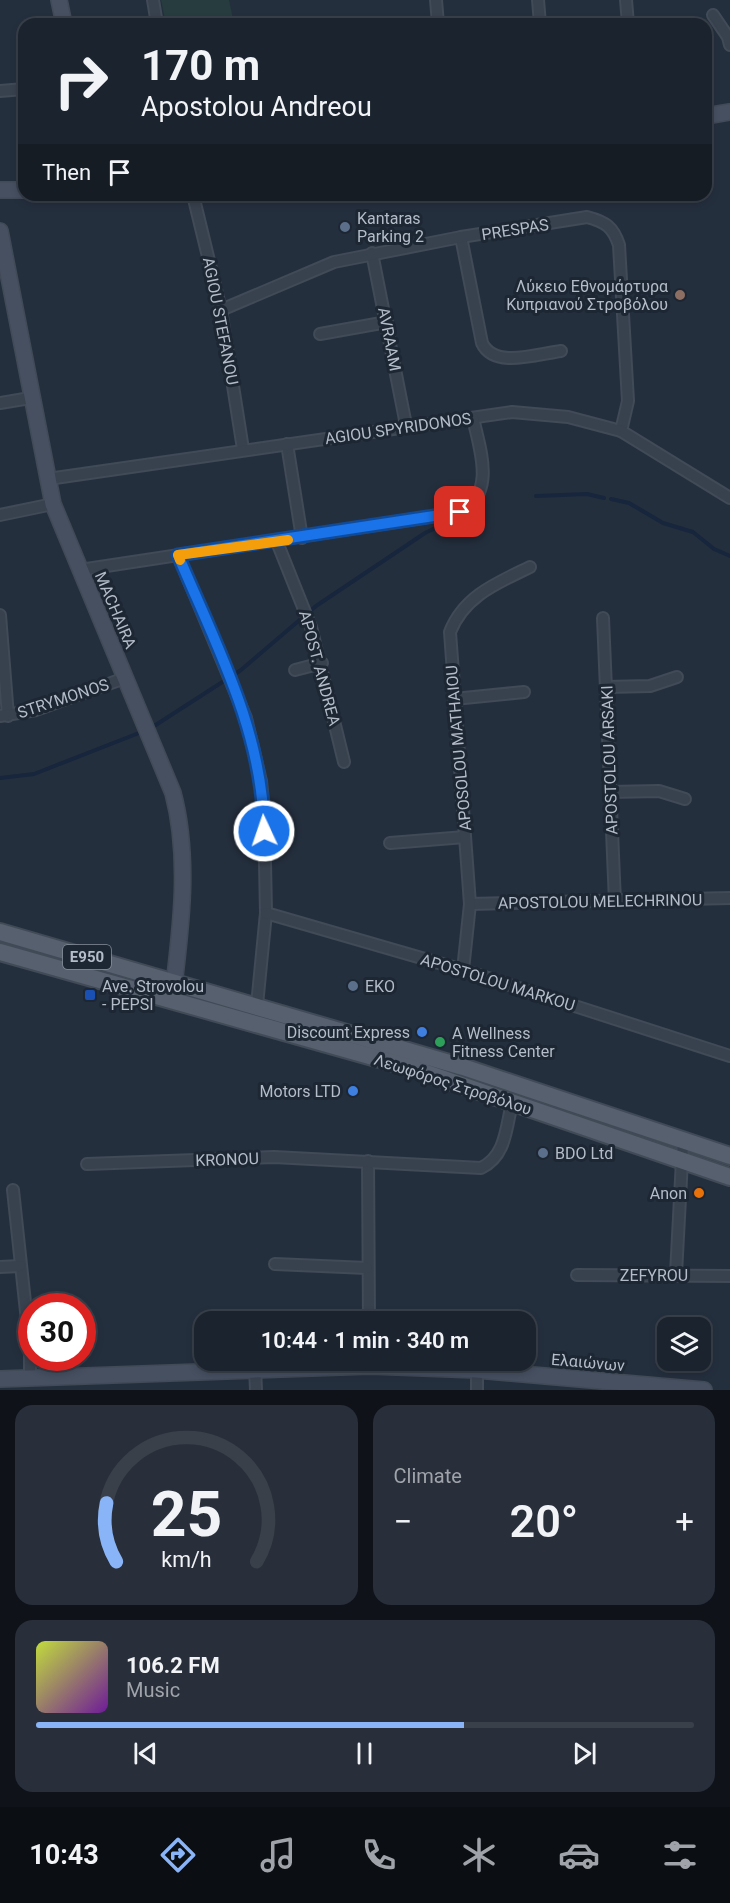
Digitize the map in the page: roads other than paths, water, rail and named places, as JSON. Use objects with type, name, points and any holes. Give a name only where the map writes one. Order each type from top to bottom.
[{"type":"main road","name":"Λεωφόρος Στροβόλου","points":[[0,932],[175,981],[371,1042],[463,1067],[730,1156]]},
{"type":"main road","name":"Λεωφόρος Στροβόλου","points":[[0,952],[412,1068],[730,1176]]},
{"type":"street","points":[[59,0],[63,18]]},
{"type":"street","points":[[153,0],[156,18]]},
{"type":"street","points":[[436,0],[438,18]]},
{"type":"street","points":[[538,0],[540,18]]},
{"type":"street","points":[[626,0],[628,18]]},
{"type":"street","points":[[713,15],[728,37],[730,45]]},
{"type":"street","points":[[0,91],[18,90]]},
{"type":"street","points":[[712,115],[730,112]]},
{"type":"street","points":[[0,190],[18,190]]},
{"type":"street","name":"AGIOU STEFANOU","points":[[194,201],[221,310],[243,449]]},
{"type":"street","name":"PRESPAS","points":[[221,310],[334,262],[461,237],[587,217],[600,220],[612,228],[619,245],[628,401],[621,431]]},
{"type":"street","name":"MACHAIRA","points":[[0,231],[6,298],[53,504],[173,793],[182,834],[183,873],[172,1001]]},
{"type":"street","points":[[461,237],[482,343],[489,353],[500,358],[561,351]]},
{"type":"street","name":"AVRAAM","points":[[372,253],[406,425]]},
{"type":"street","points":[[320,334],[387,322]]},
{"type":"street","points":[[0,403],[30,398]]},
{"type":"street","name":"AGIOU SPYRIDONOS","points":[[48,479],[406,425],[512,412],[546,413],[621,431],[730,498]]},
{"type":"street","points":[[80,570],[446,515],[470,506],[477,500],[482,486],[483,467],[473,418]]},
{"type":"street","points":[[287,444],[302,538]]},
{"type":"street","points":[[0,515],[53,504]]},
{"type":"street","name":"APOST. ANDREA","points":[[277,542],[309,621],[322,663],[344,762]]},
{"type":"street","points":[[178,555],[233,684],[254,745],[261,781],[264,811],[266,913],[257,1005]]},
{"type":"street","name":"APOSOLOU MATHAIOU","points":[[463,970],[470,904],[449,652],[450,632],[456,617],[468,602],[486,588],[530,567]]},
{"type":"street","points":[[0,615],[4,716]]},
{"type":"street","name":"APOSTOLOU ARSAKI","points":[[603,618],[615,902]]},
{"type":"street","points":[[295,670],[322,663]]},
{"type":"street","points":[[606,687],[650,686],[676,677]]},
{"type":"street","name":"STRYMONOS","points":[[4,716],[36,710],[125,678]]},
{"type":"street","points":[[454,699],[524,692]]},
{"type":"street","points":[[610,792],[659,791],[685,799]]},
{"type":"street","points":[[390,843],[465,837]]},
{"type":"street","name":"APOSTOLOU MELECHRINOU","points":[[470,904],[730,898]]},
{"type":"street","name":"APOSTOLOU MARKOU","points":[[266,913],[463,970],[730,1056]]},
{"type":"street","name":"KRONOU","points":[[87,1164],[274,1157],[481,1168],[489,1165],[501,1151],[512,1103]]},
{"type":"street","points":[[676,1274],[683,1141]]},
{"type":"street","points":[[368,1161],[369,1311]]},
{"type":"street","points":[[13,1190],[30,1340],[30,1378]]},
{"type":"street","points":[[275,1264],[368,1268]]},
{"type":"street","points":[[0,1267],[20,1266]]},
{"type":"street","name":"ZEFYROU","points":[[577,1275],[730,1276]]},
{"type":"street","name":"Ελαιώνων","points":[[0,1379],[194,1371]]},
{"type":"street","points":[[255,1371],[256,1390]]},
{"type":"street","points":[[477,1371],[477,1390]]},
{"type":"street","name":"Ελαιώνων","points":[[488,1371],[704,1390]]},
{"type":"waterway","points":[[536,496],[587,494],[604,498]]},
{"type":"waterway","points":[[611,499],[629,503],[663,523],[693,532],[714,549],[730,556]]},
{"type":"waterway","points":[[151,728],[241,670],[316,606],[425,533],[458,517]]},
{"type":"waterway","points":[[0,778],[34,774],[144,731]]},
{"type":"place","name":"Kantaras Parking 2","points":[[345,227]]},
{"type":"place","name":"Λύκειο Εθνομάρτυρα Κυπριανού Στροβόλου","points":[[680,295]]},
{"type":"place","name":"EKO","points":[[353,986]]},
{"type":"place","name":"Ave. Strovolou - PEPSI","points":[[90,995]]},
{"type":"place","name":"Discount Express","points":[[422,1032]]},
{"type":"place","name":"A Wellness Fitness Center","points":[[440,1042]]},
{"type":"place","name":"Motors LTD","points":[[353,1091]]},
{"type":"place","name":"BDO Ltd","points":[[543,1153]]},
{"type":"place","name":"Anon","points":[[699,1193]]}]
